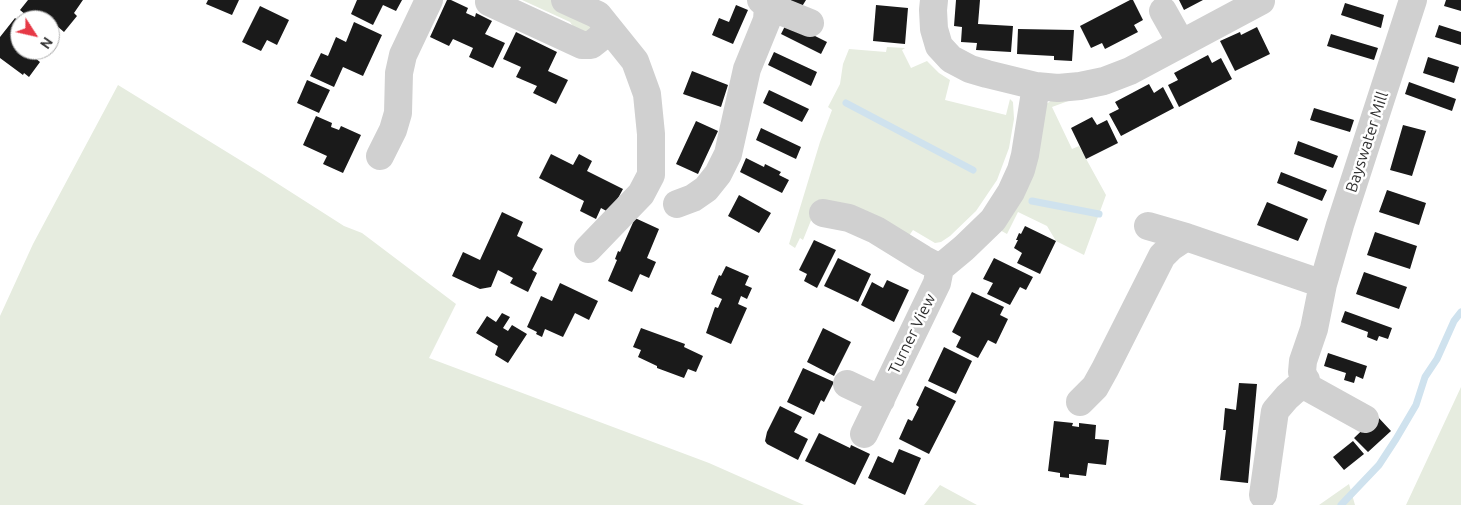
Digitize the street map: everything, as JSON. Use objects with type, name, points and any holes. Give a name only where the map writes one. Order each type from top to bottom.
[{"type":"street","points":[[380,156],[393,130],[398,113],[399,73],[403,55],[429,0]]},
{"type":"street","points":[[566,0],[601,15],[635,60],[647,94],[651,134],[651,175],[641,194],[588,248]]},
{"type":"street","points":[[934,0],[934,29],[939,46],[951,59],[970,69],[1036,86],[1058,88],[1104,81],[1130,71],[1261,1]]},
{"type":"street","name":"Bayswater Mill","points":[[1306,380],[1302,372],[1303,361],[1314,329],[1323,284],[1356,174],[1413,0]]},
{"type":"street","points":[[489,2],[586,46],[591,45],[601,15]]},
{"type":"street","points":[[677,204],[693,198],[706,189],[718,174],[728,154],[747,69],[766,20],[765,3],[810,23]]},
{"type":"street","points":[[1163,11],[1181,43]]},
{"type":"street","points":[[823,212],[849,218],[876,230],[923,260],[940,268],[993,220],[1011,192],[1021,170],[1025,155],[1036,86]]},
{"type":"street","points":[[1148,226],[1186,237],[1323,284]]},
{"type":"street","points":[[1080,402],[1095,387],[1162,256],[1186,237]]},
{"type":"street","name":"Turner View","points":[[864,434],[937,283],[940,268]]},
{"type":"street","points":[[1263,495],[1275,410],[1306,380],[1309,388],[1365,419]]},
{"type":"street","points":[[847,384],[880,400]]},
{"type":"shaded area","points":[[522,0],[555,0],[591,23],[592,34],[577,32],[570,22]]},
{"type":"shaded area","points":[[887,47],[905,48],[902,50],[911,68],[927,61],[939,73],[950,80],[945,100],[1006,115],[1010,99],[1013,102],[1014,119],[1009,148],[997,180],[976,211],[941,242],[935,243],[913,230],[906,240],[812,218],[803,240],[800,238],[795,248],[789,244],[820,142],[832,110],[828,107],[840,84],[843,64],[849,49],[886,52]]},
{"type":"shaded area","points":[[118,85],[344,226],[362,233],[456,304],[429,358],[709,463],[804,505],[0,505],[0,316],[33,244]]},
{"type":"shaded area","points":[[1054,99],[1071,100],[1052,107],[1072,149],[1079,146],[1106,195],[1084,255],[1056,241],[1047,226],[1018,212],[1007,234],[998,229],[1046,104]]},
{"type":"shaded area","points":[[1461,387],[1461,505],[1406,505]]},
{"type":"shaded area","points":[[1349,484],[1355,505],[1319,505]]},
{"type":"shaded area","points":[[940,485],[977,505],[924,505]]},
{"type":"building","points":[[28,0],[83,0],[74,13],[77,16],[64,32],[60,29],[60,10],[20,10]]},
{"type":"building","points":[[208,0],[239,0],[232,15],[206,4]]},
{"type":"building","points":[[357,0],[402,0],[396,11],[383,5],[373,25],[351,14]]},
{"type":"building","points":[[447,0],[468,8],[466,13],[475,17],[476,13],[492,21],[485,34],[505,43],[493,68],[469,57],[473,48],[453,39],[449,46],[430,37]]},
{"type":"building","points":[[791,0],[806,0],[801,8],[790,2]]},
{"type":"building","points":[[956,0],[980,0],[978,24],[1013,26],[1011,52],[976,50],[977,43],[961,42],[962,27],[954,26]]},
{"type":"building","points":[[1133,0],[1143,20],[1134,25],[1138,32],[1105,49],[1102,43],[1091,48],[1080,26]]},
{"type":"building","points":[[1179,0],[1203,0],[1184,10]]},
{"type":"building","points":[[1446,0],[1461,0],[1461,11],[1444,6]]},
{"type":"building","points":[[1345,3],[1384,15],[1381,28],[1341,15]]},
{"type":"building","points":[[736,5],[748,10],[733,44],[712,35],[719,18],[729,22]]},
{"type":"building","points":[[876,5],[908,8],[905,44],[873,41]]},
{"type":"building","points":[[260,6],[289,20],[277,45],[267,40],[261,51],[242,42]]},
{"type":"building","points":[[354,22],[382,35],[363,76],[343,67],[334,87],[310,76],[321,53],[328,56],[336,37],[346,42]]},
{"type":"building","points":[[787,22],[827,42],[821,54],[781,34]]},
{"type":"building","points":[[10,24],[10,60],[38,60],[40,62],[29,77],[24,73],[23,75],[0,58],[0,37]]},
{"type":"building","points":[[1439,25],[1461,32],[1461,45],[1435,37]]},
{"type":"building","points":[[1257,27],[1270,54],[1235,71],[1220,41],[1240,32],[1241,35]]},
{"type":"building","points":[[1018,29],[1074,30],[1072,61],[1054,60],[1054,56],[1017,54]]},
{"type":"building","points":[[516,32],[557,52],[548,71],[568,80],[556,104],[533,93],[537,86],[516,77],[521,67],[503,59]]},
{"type":"building","points":[[1331,34],[1378,48],[1374,60],[1327,46]]},
{"type":"building","points":[[774,52],[817,72],[811,86],[768,65]]},
{"type":"building","points":[[1208,55],[1212,63],[1221,58],[1232,79],[1179,107],[1168,85],[1178,80],[1174,73]]},
{"type":"building","points":[[1428,57],[1459,67],[1454,83],[1423,73]]},
{"type":"building","points":[[692,71],[728,85],[721,107],[683,94]]},
{"type":"building","points":[[307,80],[330,90],[319,113],[297,103]]},
{"type":"building","points":[[1409,82],[1456,99],[1452,111],[1405,94]]},
{"type":"building","points":[[1149,84],[1154,93],[1163,87],[1174,108],[1121,136],[1109,114],[1119,109],[1115,102]]},
{"type":"building","points":[[769,90],[809,109],[802,122],[763,103]]},
{"type":"building","points":[[1314,108],[1354,120],[1350,132],[1310,120]]},
{"type":"building","points":[[316,116],[332,123],[331,127],[339,130],[341,126],[361,135],[343,173],[323,164],[327,156],[303,145]]},
{"type":"building","points":[[1092,117],[1097,125],[1107,120],[1118,143],[1086,159],[1071,128]]},
{"type":"building","points":[[696,121],[718,131],[698,174],[676,164]]},
{"type":"building","points":[[1403,125],[1426,131],[1412,176],[1390,170]]},
{"type":"building","points":[[761,128],[801,147],[796,159],[756,140]]},
{"type":"building","points":[[1298,141],[1338,156],[1333,168],[1294,154]]},
{"type":"building","points":[[551,154],[573,165],[579,154],[592,161],[587,171],[623,189],[610,213],[601,208],[596,219],[580,211],[584,201],[539,178]]},
{"type":"building","points":[[746,158],[764,167],[765,164],[781,172],[779,175],[789,180],[782,193],[740,172]]},
{"type":"building","points":[[1281,172],[1327,190],[1322,201],[1277,183]]},
{"type":"building","points":[[1387,190],[1426,203],[1419,225],[1379,212]]},
{"type":"building","points":[[739,195],[771,213],[759,233],[728,216]]},
{"type":"building","points":[[1267,202],[1308,219],[1298,241],[1257,225]]},
{"type":"building","points":[[502,212],[523,222],[517,236],[543,249],[532,270],[537,273],[528,292],[510,283],[513,278],[498,270],[491,287],[480,289],[452,276],[463,252],[480,260]]},
{"type":"building","points":[[635,218],[659,229],[647,258],[656,262],[649,278],[640,274],[632,292],[608,281],[617,260],[615,259],[618,251],[620,252]]},
{"type":"building","points":[[1025,226],[1056,241],[1040,274],[1017,263],[1022,253],[1014,248],[1019,233],[1021,234]]},
{"type":"building","points":[[1375,232],[1417,246],[1410,269],[1367,255]]},
{"type":"building","points":[[814,240],[836,250],[817,288],[804,281],[807,274],[799,270]]},
{"type":"building","points":[[838,258],[871,274],[858,302],[824,286]]},
{"type":"building","points":[[994,258],[1033,277],[1026,290],[1020,287],[1010,305],[987,294],[993,283],[983,279]]},
{"type":"building","points":[[726,266],[749,276],[745,285],[752,288],[747,299],[741,296],[738,304],[747,308],[731,344],[706,333],[715,307],[718,308],[722,299],[711,294],[719,275],[721,276]]},
{"type":"building","points":[[1364,272],[1407,287],[1399,309],[1356,294]]},
{"type":"building","points":[[887,280],[909,290],[894,322],[861,305],[872,282],[883,288]]},
{"type":"building","points":[[560,283],[598,301],[589,320],[575,313],[563,337],[545,329],[542,337],[527,327],[541,296],[552,301]]},
{"type":"building","points":[[972,292],[1004,307],[1000,315],[1008,319],[996,344],[988,340],[978,358],[956,347],[961,337],[952,332]]},
{"type":"building","points":[[1345,311],[1392,328],[1388,339],[1379,336],[1377,341],[1367,337],[1368,332],[1341,322]]},
{"type":"building","points":[[502,313],[510,317],[503,328],[508,331],[512,325],[527,334],[508,363],[495,355],[498,346],[476,333],[487,316],[496,322]]},
{"type":"building","points":[[641,328],[685,344],[684,347],[703,356],[696,372],[688,369],[684,378],[657,368],[657,366],[638,357],[641,350],[633,347]]},
{"type":"building","points":[[823,328],[851,342],[834,376],[807,362]]},
{"type":"building","points":[[944,347],[972,361],[956,394],[928,381]]},
{"type":"building","points":[[1328,353],[1367,366],[1363,379],[1356,376],[1354,383],[1344,380],[1346,373],[1324,366]]},
{"type":"building","points":[[803,368],[834,382],[824,402],[821,400],[814,415],[787,402]]},
{"type":"building","points":[[1239,383],[1257,384],[1248,483],[1220,480],[1226,430],[1223,430],[1225,408],[1236,410]]},
{"type":"building","points":[[925,386],[956,401],[929,454],[899,439],[908,419],[912,421],[919,407],[916,405]]},
{"type":"building","points":[[780,406],[802,417],[794,432],[808,439],[798,460],[767,444],[765,441],[767,432]]},
{"type":"building","points":[[1377,416],[1391,431],[1368,452],[1354,438]]},
{"type":"building","points":[[1054,421],[1073,423],[1072,426],[1079,427],[1079,423],[1096,425],[1095,439],[1109,440],[1106,465],[1088,463],[1086,476],[1069,474],[1069,478],[1060,477],[1060,473],[1048,471]]},
{"type":"building","points":[[819,433],[850,448],[851,445],[870,454],[855,485],[805,461]]},
{"type":"building","points":[[1353,441],[1364,454],[1344,470],[1333,457]]},
{"type":"building","points":[[899,449],[921,458],[905,495],[868,478],[878,456],[893,463]]},
{"type":"waterway","points":[[846,103],[973,170]]},
{"type":"waterway","points":[[1032,201],[1099,214]]},
{"type":"waterway","points":[[1341,505],[1379,465],[1396,439],[1416,405],[1425,377],[1437,359],[1454,321],[1461,312]]}]
